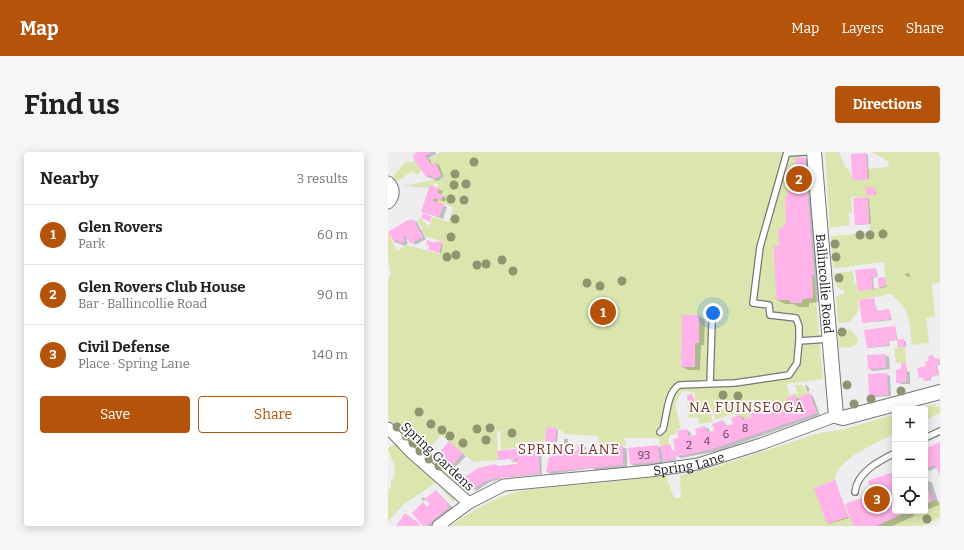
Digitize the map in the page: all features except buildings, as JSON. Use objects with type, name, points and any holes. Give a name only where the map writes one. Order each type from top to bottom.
[{"type":"street","name":"Ballincollie Road","points":[[814,152],[836,416]]},
{"type":"street","points":[[388,182],[393,188],[394,192],[388,203]]},
{"type":"street","name":"Spring Lane","points":[[438,526],[469,503],[504,485],[650,471],[698,464],[761,444],[836,416],[843,418],[940,392]]},
{"type":"street","name":"Spring Gardens","points":[[388,428],[412,453],[469,503]]},
{"type":"lane","points":[[660,432],[663,429],[671,395],[675,388],[679,385],[735,383],[789,375],[797,363],[799,326],[796,318],[770,314],[769,305],[753,303],[760,248],[787,153],[805,152]]},
{"type":"lane","points":[[710,384],[712,323]]},
{"type":"lane","points":[[799,341],[829,339]]},
{"type":"lane","points":[[928,437],[940,431]]},
{"type":"lane","points":[[855,492],[856,484],[861,476],[880,460],[892,454]]},
{"type":"green space","points":[[440,152],[803,152],[823,379],[786,384],[790,395],[798,393],[795,385],[803,385],[806,391],[809,390],[809,393],[799,397],[800,400],[797,401],[795,395],[786,399],[788,404],[780,407],[777,402],[772,403],[771,401],[763,404],[765,412],[763,413],[757,409],[753,399],[748,400],[751,409],[748,410],[751,417],[743,420],[741,414],[736,416],[734,413],[716,420],[712,409],[710,410],[713,422],[699,424],[698,417],[689,418],[687,405],[696,403],[694,392],[682,391],[675,404],[681,429],[676,430],[676,434],[670,435],[668,444],[660,446],[659,438],[623,438],[627,445],[599,449],[598,436],[566,434],[557,428],[547,427],[545,441],[516,443],[516,448],[501,450],[500,431],[497,431],[498,460],[474,462],[441,435],[428,450],[463,478],[472,490],[464,491],[410,445],[388,419],[388,280],[391,274],[388,259],[388,232],[397,251],[407,245],[440,254],[443,242],[429,237],[427,238],[421,230],[423,228],[417,221],[420,218],[429,226],[433,217],[449,222],[453,207],[433,201],[434,198],[441,200],[443,195],[438,193],[438,184],[434,183],[433,186],[430,185],[429,188],[403,186],[444,178],[435,162],[431,164],[428,160]]},
{"type":"green space","points":[[825,152],[839,152],[846,168],[850,171],[852,180],[868,179],[867,169],[889,167],[888,161],[872,152],[940,152],[940,282],[932,284],[935,317],[926,318],[929,343],[912,345],[908,317],[902,305],[891,294],[858,300],[859,310],[850,322],[838,323],[836,296],[844,294],[844,290],[836,285],[834,275],[836,273],[853,271],[854,284],[857,284],[858,291],[886,286],[884,262],[836,268],[833,267],[831,236],[870,233],[868,197],[851,197],[852,213],[849,213],[849,225],[830,228]]},
{"type":"green space","points":[[405,162],[416,162],[420,166],[421,172],[416,175],[413,171],[396,182],[392,178]]},
{"type":"green space","points":[[850,329],[858,339],[857,344],[852,347],[839,348],[838,331]]},
{"type":"green space","points":[[905,347],[906,363],[896,363],[894,348]]},
{"type":"green space","points":[[940,402],[940,413],[928,419],[928,406],[927,406],[935,404],[936,407],[939,406]]},
{"type":"green space","points":[[892,415],[892,436],[859,452],[850,459],[837,473],[835,480],[814,488],[827,524],[850,516],[853,526],[450,526],[477,509],[495,500],[526,490],[666,476],[674,498],[681,498],[680,475],[706,470],[819,433],[845,429]]},
{"type":"green space","points":[[395,444],[455,497],[454,503],[437,482],[403,505],[388,522],[388,490],[391,488],[391,481],[394,477],[395,469],[388,448]]},
{"type":"green space","points":[[940,501],[940,518],[922,526],[876,526],[903,514],[928,514],[928,503]]},
{"type":"place","name":"Glen Rovers Club House","points":[[799,179]]},
{"type":"place","name":"Glen Rovers","points":[[603,312]]},
{"type":"place","name":"Civil Defense","points":[[877,499]]},
{"type":"district","name":"NA FUINSEOGA","points":[[747,407]]},
{"type":"district","name":"SPRING LANE","points":[[569,449]]}]
